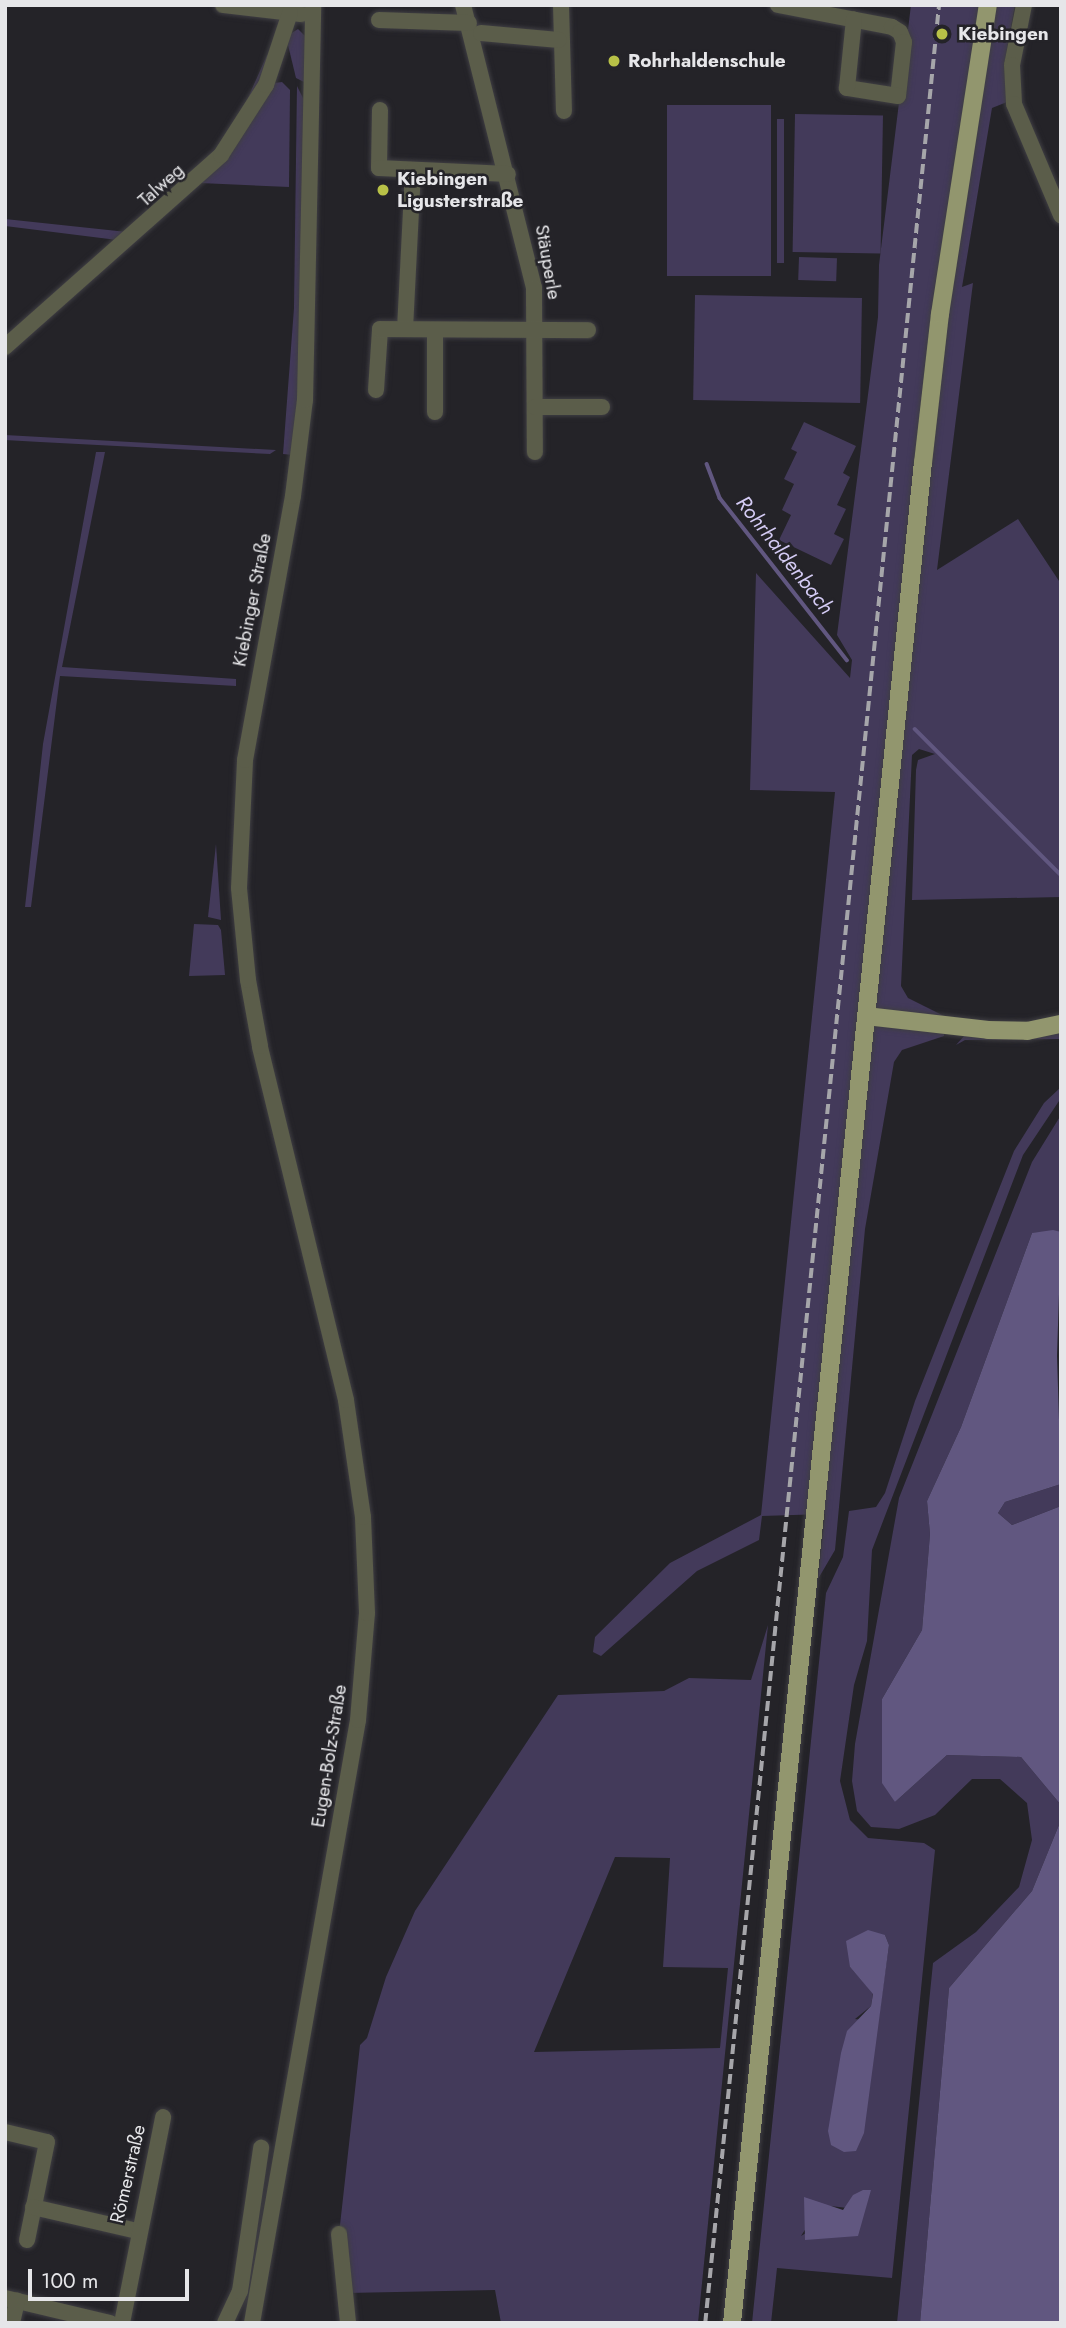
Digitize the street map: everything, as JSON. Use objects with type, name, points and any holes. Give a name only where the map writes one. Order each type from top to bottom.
[{"type":"main road","points":[[732,2323],[940,314],[988,5]]},
{"type":"main road","points":[[866,1016],[988,1030],[1027,1031],[1061,1024]]},
{"type":"street","points":[[223,5],[290,13],[313,10]]},
{"type":"street","name":"Stäuperle","points":[[463,5],[475,28],[534,288],[537,331],[535,452]]},
{"type":"street","points":[[561,5],[559,40],[564,111]]},
{"type":"street","points":[[778,5],[853,19],[900,32],[904,42],[898,96],[847,88],[853,19]]},
{"type":"street","points":[[1024,5],[1012,65],[1014,104],[1061,215]]},
{"type":"street","name":"Kiebinger Straße","points":[[299,1196],[248,980],[239,856],[250,722],[304,410],[313,10]]},
{"type":"street","name":"Talweg","points":[[5,347],[165,210],[221,155],[270,76],[290,13]]},
{"type":"street","points":[[379,20],[475,28],[559,40]]},
{"type":"street","points":[[380,110],[379,168],[508,174]]},
{"type":"street","points":[[405,329],[413,170]]},
{"type":"street","points":[[376,390],[380,329],[588,330]]},
{"type":"street","points":[[435,330],[435,412]]},
{"type":"street","points":[[536,407],[603,407]]},
{"type":"street","name":"Eugen-Bolz-Straße","points":[[250,2319],[353,1750],[366,1638],[365,1539],[353,1441],[336,1346],[299,1196]]},
{"type":"street","name":"Römerstraße","points":[[122,2323],[137,2231],[163,2117]]},
{"type":"street","points":[[5,2132],[47,2141],[27,2239]]},
{"type":"street","points":[[225,2323],[240,2291],[261,2148]]},
{"type":"street","points":[[33,2207],[137,2231]]},
{"type":"street","points":[[339,2234],[348,2323]]},
{"type":"street","points":[[12,2323],[11,2299],[110,2323]]},
{"type":"shaded area","points":[[911,5],[1015,5],[1004,65],[1007,102],[992,108],[962,287],[973,283],[937,570],[1018,519],[1061,584],[1061,897],[912,900],[916,770],[918,760],[935,754],[919,749],[912,755],[901,986],[908,998],[944,1016],[944,1036],[902,1050],[894,1062],[865,1229],[835,1550],[818,1579],[825,1514],[762,1516],[759,1540],[697,1571],[601,1656],[593,1652],[595,1637],[670,1563],[761,1515],[835,792],[750,790],[756,573],[850,678],[852,660],[837,635],[878,317],[879,265]]},
{"type":"shaded area","points":[[298,29],[307,38],[306,83],[296,78],[288,45],[290,34]]},
{"type":"shaded area","points":[[267,55],[273,56],[250,106],[223,141],[244,107]]},
{"type":"shaded area","points":[[282,82],[290,90],[289,187],[200,183],[274,83]]},
{"type":"shaded area","points":[[297,86],[306,104],[303,337],[293,455],[283,454],[294,308]]},
{"type":"shaded area","points":[[667,105],[771,105],[771,276],[667,276]]},
{"type":"shaded area","points":[[795,114],[883,116],[881,254],[793,252]]},
{"type":"shaded area","points":[[777,119],[784,119],[784,263],[777,263]]},
{"type":"shaded area","points":[[219,145],[195,177],[5,343],[5,337],[117,240],[5,226],[5,219],[127,232]]},
{"type":"shaded area","points":[[799,257],[837,258],[836,281],[798,280]]},
{"type":"shaded area","points":[[695,295],[862,298],[860,403],[693,400]]},
{"type":"shaded area","points":[[804,422],[856,446],[843,473],[850,477],[837,505],[846,509],[834,534],[844,539],[831,565],[779,540],[791,515],[782,510],[794,484],[784,479],[797,452],[791,449]]},
{"type":"shaded area","points":[[5,435],[276,450],[270,454],[40,442],[5,440]]},
{"type":"shaded area","points":[[96,452],[105,452],[62,667],[236,679],[236,686],[60,676],[31,907],[25,907],[43,744]]},
{"type":"shaded area","points":[[216,844],[221,920],[208,917]]},
{"type":"shaded area","points":[[194,924],[218,925],[221,930],[225,975],[189,976]]},
{"type":"shaded area","points":[[1061,1033],[1061,1039],[965,1040],[956,1045],[965,1035]]},
{"type":"shaded area","points":[[1061,1087],[1061,1098],[1023,1155],[872,1550],[867,1641],[854,1685],[840,1781],[850,1820],[868,1838],[924,1843],[935,1850],[892,2278],[777,2268],[771,2323],[752,2323],[826,1593],[843,1557],[849,1511],[876,1507],[885,1493],[915,1401],[1014,1151],[1044,1103]],"holes":[[[885,1935],[889,1945],[878,2022],[855,2019],[871,2006],[873,1993],[850,1967]],[[821,2205],[848,2208],[801,2236]]]},
{"type":"shaded area","points":[[1061,1115],[1061,1232],[1032,1233],[961,1427],[927,1501],[930,1534],[922,1630],[882,1699],[895,1802],[947,1755],[1021,1757],[1061,1805],[1061,1820],[1032,1891],[949,1988],[920,2323],[897,2323],[933,1963],[976,1932],[1019,1887],[1032,1840],[1027,1803],[1000,1779],[972,1779],[935,1815],[899,1829],[871,1827],[857,1811],[852,1781],[855,1744],[899,1498],[1032,1162]]},
{"type":"shaded area","points":[[1053,1230],[1061,1232],[1057,1356],[1061,1484],[1005,1502],[998,1513],[1012,1525],[1061,1506],[1061,1805],[1021,1757],[947,1755],[895,1802],[882,1783],[882,1699],[922,1630],[930,1534],[927,1501],[961,1427],[1032,1233]]},
{"type":"shaded area","points":[[1061,1484],[1061,1506],[1012,1525],[998,1513],[1005,1502]]},
{"type":"shaded area","points":[[768,1625],[698,2323],[501,2323],[495,2290],[347,2293],[339,2234],[360,2045],[367,2038],[386,1977],[415,1911],[558,1695],[664,1691],[689,1678],[751,1680]],"holes":[[[615,1857],[670,1858],[663,1967],[728,1968],[720,2048],[534,2052]]]},
{"type":"shaded area","points":[[1061,1820],[1061,2323],[920,2323],[949,1988],[1032,1891]]},
{"type":"shaded area","points":[[868,1930],[885,1935],[889,1945],[864,2133],[856,2151],[844,2152],[831,2145],[828,2131],[841,2053],[847,2031],[871,2006],[873,1994],[850,1967],[846,1941]]},
{"type":"shaded area","points":[[863,2190],[871,2190],[858,2236],[805,2240],[804,2197],[843,2210],[853,2195]]},
{"type":"waterway","name":"Rohrhaldenbach","points":[[707,464],[720,498],[847,660]]},
{"type":"waterway","name":"Rohrhaldenbach","points":[[915,729],[1061,875]]},
{"type":"railway","points":[[705,2323],[939,5]]},
{"type":"place","name":"Kiebingen","points":[[942,34]]},
{"type":"place","name":"Rohrhaldenschule","points":[[614,61]]},
{"type":"place","name":"Kiebingen Ligusterstraße","points":[[383,190]]}]
